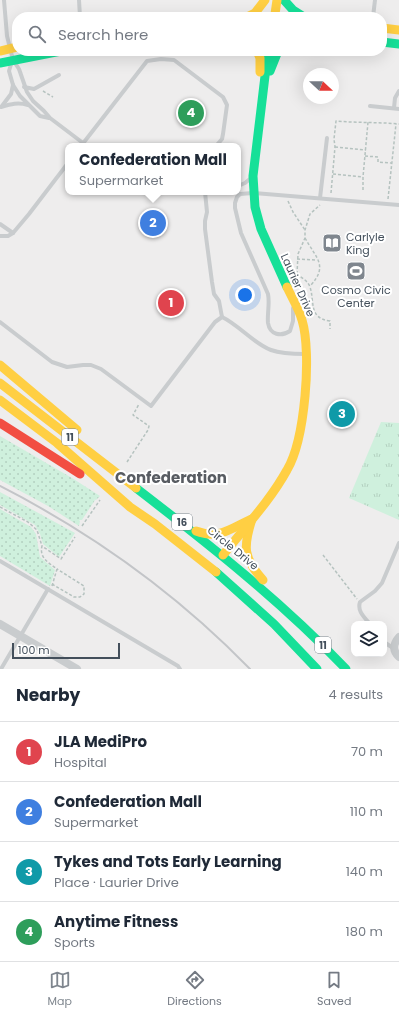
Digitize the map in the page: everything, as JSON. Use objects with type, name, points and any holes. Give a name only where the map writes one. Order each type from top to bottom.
[{"type":"main road","points":[[256,12],[267,0]]},
{"type":"main road","points":[[266,12],[267,0]]},
{"type":"main road","points":[[275,12],[277,0]]},
{"type":"main road","points":[[284,0],[296,12]]},
{"type":"main road","points":[[387,29],[399,30]]},
{"type":"main road","points":[[387,43],[399,44]]},
{"type":"main road","points":[[0,51],[12,48]]},
{"type":"main road","points":[[0,63],[34,56]]},
{"type":"main road","points":[[259,56],[263,91]]},
{"type":"main road","name":"Laurier Drive","points":[[223,555],[281,482],[294,453],[299,435],[304,405],[308,354],[302,320],[261,229],[253,193],[253,176],[267,56]]},
{"type":"main road","points":[[263,91],[276,56]]},
{"type":"main road","points":[[0,365],[100,450],[139,490]]},
{"type":"main road","name":"Circle Drive","points":[[0,383],[184,524],[256,582],[299,621],[346,669]]},
{"type":"main road","name":"11","points":[[0,400],[56,443],[130,506],[222,577],[274,624],[317,669]]},
{"type":"main road","points":[[0,424],[130,506]]},
{"type":"main road","points":[[56,443],[70,450],[207,554],[218,556],[223,555],[226,564],[233,575],[274,624]]},
{"type":"main road","points":[[252,519],[245,542],[247,557],[256,571],[299,621]]},
{"type":"main road","name":"16","points":[[184,524],[198,532],[215,536],[229,531],[252,519]]},
{"type":"street","points":[[0,624],[21,636],[65,666],[77,669]]},
{"type":"street","points":[[399,637],[395,642],[394,648],[395,654],[399,657]]},
{"type":"lane","points":[[4,0],[12,38]]},
{"type":"lane","points":[[79,0],[80,12]]},
{"type":"lane","points":[[374,12],[375,0]]},
{"type":"lane","points":[[13,56],[9,71],[13,85],[20,96],[40,116],[50,118]]},
{"type":"lane","points":[[84,143],[147,61],[161,59],[174,60],[223,97],[227,104],[222,139],[219,143]]},
{"type":"lane","points":[[13,60],[19,69],[24,87],[33,101],[50,118],[80,143]]},
{"type":"lane","points":[[24,87],[34,89],[59,75]]},
{"type":"lane","points":[[0,108],[11,94],[13,85]]},
{"type":"lane","points":[[370,106],[397,109],[395,98],[399,91]]},
{"type":"lane","points":[[0,108],[20,103],[28,105]]},
{"type":"lane","points":[[320,198],[327,138]]},
{"type":"lane","points":[[0,236],[8,236],[13,234],[65,167]]},
{"type":"lane","points":[[241,185],[253,176]]},
{"type":"lane","points":[[241,194],[253,193],[320,198],[399,206]]},
{"type":"lane","points":[[205,195],[207,212],[205,229],[212,282],[214,294],[219,301],[222,317]]},
{"type":"lane","points":[[239,195],[235,203],[235,208],[241,233],[268,294],[269,328],[276,334],[286,334],[290,331],[293,316],[292,297]]},
{"type":"lane","points":[[0,224],[13,234]]},
{"type":"lane","points":[[222,317],[230,320],[270,350],[289,354],[308,354]]},
{"type":"lane","points":[[0,322],[52,362],[67,367],[91,365],[101,369],[151,406],[215,322],[222,317]]},
{"type":"lane","points":[[368,621],[360,611],[360,602],[375,591],[382,583],[399,543]]},
{"type":"lane","points":[[0,560],[178,666],[180,669]]},
{"type":"lane","points":[[1,669],[48,589]]},
{"type":"lane","points":[[387,644],[394,648]]},
{"type":"path","points":[[43,91],[53,97]]},
{"type":"path","points":[[330,193],[336,121],[399,124]]},
{"type":"path","points":[[363,190],[368,122]]},
{"type":"path","points":[[387,205],[396,124]]},
{"type":"path","points":[[335,147],[366,150]]},
{"type":"path","points":[[365,156],[378,157],[378,162],[391,163]]},
{"type":"path","points":[[332,174],[363,177]]},
{"type":"path","points":[[286,196],[293,212],[305,230]]},
{"type":"path","points":[[297,274],[298,254],[305,238],[305,230],[310,214],[326,199]]},
{"type":"path","points":[[305,238],[320,264],[318,278],[310,286]]},
{"type":"path","points":[[297,260],[318,260]]},
{"type":"path","points":[[292,276],[297,274]]},
{"type":"path","points":[[297,274],[310,286],[313,309],[319,318],[330,321],[330,329]]},
{"type":"path","points":[[127,462],[148,430],[149,426],[133,415],[142,400]]},
{"type":"path","points":[[82,526],[100,500]]},
{"type":"path","points":[[0,507],[28,522],[36,530],[42,546],[42,556],[57,569],[84,586],[84,594],[80,597],[74,597],[52,584],[57,569]]},
{"type":"path","points":[[42,546],[61,559],[75,537]]},
{"type":"path","points":[[323,555],[360,602]]},
{"type":"green space","points":[[381,422],[399,423],[399,520],[349,498]]},
{"type":"green space","points":[[0,436],[100,496],[96,500],[93,499],[95,500],[82,520],[79,520],[79,526],[48,506],[0,480]]},
{"type":"green space","points":[[0,492],[75,533],[59,557],[43,544],[35,525],[0,505]]},
{"type":"green space","points":[[0,509],[31,527],[36,534],[40,557],[55,570],[50,586],[0,556]]},
{"type":"railway","points":[[0,486],[68,524],[132,567],[194,616],[250,669]]},
{"type":"traffic: fast","points":[[284,0],[296,12]]},
{"type":"traffic: fast","points":[[387,43],[399,44]]},
{"type":"traffic: fast","points":[[0,63],[36,56]]},
{"type":"traffic: fast","points":[[267,56],[253,176],[255,207],[261,229],[287,287]]},
{"type":"traffic: fast","points":[[270,71],[276,56]]},
{"type":"traffic: fast","points":[[136,488],[271,597],[297,620],[346,669]]},
{"type":"traffic: fast","points":[[216,572],[274,624],[317,669]]},
{"type":"traffic: slow","points":[[256,12],[265,0]]},
{"type":"traffic: slow","points":[[275,12],[277,0]]},
{"type":"traffic: slow","points":[[387,29],[399,30]]},
{"type":"traffic: slow","points":[[0,51],[12,48]]},
{"type":"traffic: slow","points":[[259,56],[260,72]]},
{"type":"traffic: slow","points":[[223,555],[265,503],[280,481],[287,470],[298,439],[305,396],[305,335],[302,320],[287,287]]},
{"type":"traffic: slow","points":[[0,365],[77,430]]},
{"type":"traffic: slow","points":[[0,383],[136,488]]},
{"type":"traffic: slow","points":[[0,400],[57,443],[130,507],[155,524],[216,572]]},
{"type":"traffic: slow","points":[[252,519],[246,545],[248,558],[256,572],[263,580]]},
{"type":"traffic: slow","points":[[196,531],[219,534],[252,519]]},
{"type":"traffic: jam","points":[[0,423],[80,474]]},
{"type":"place","name":"Anytime Fitness","points":[[191,113]]},
{"type":"place","name":"Confederation Mall","points":[[153,223]]},
{"type":"place","name":"Carlyle King","points":[[332,243]]},
{"type":"place","name":"Cosmo Civic Center","points":[[356,271]]},
{"type":"place","name":"JLA MediPro","points":[[171,303]]},
{"type":"place","name":"Tykes and Tots Early Learning","points":[[342,414]]},
{"type":"district","name":"Confederation","points":[[171,477]]}]
